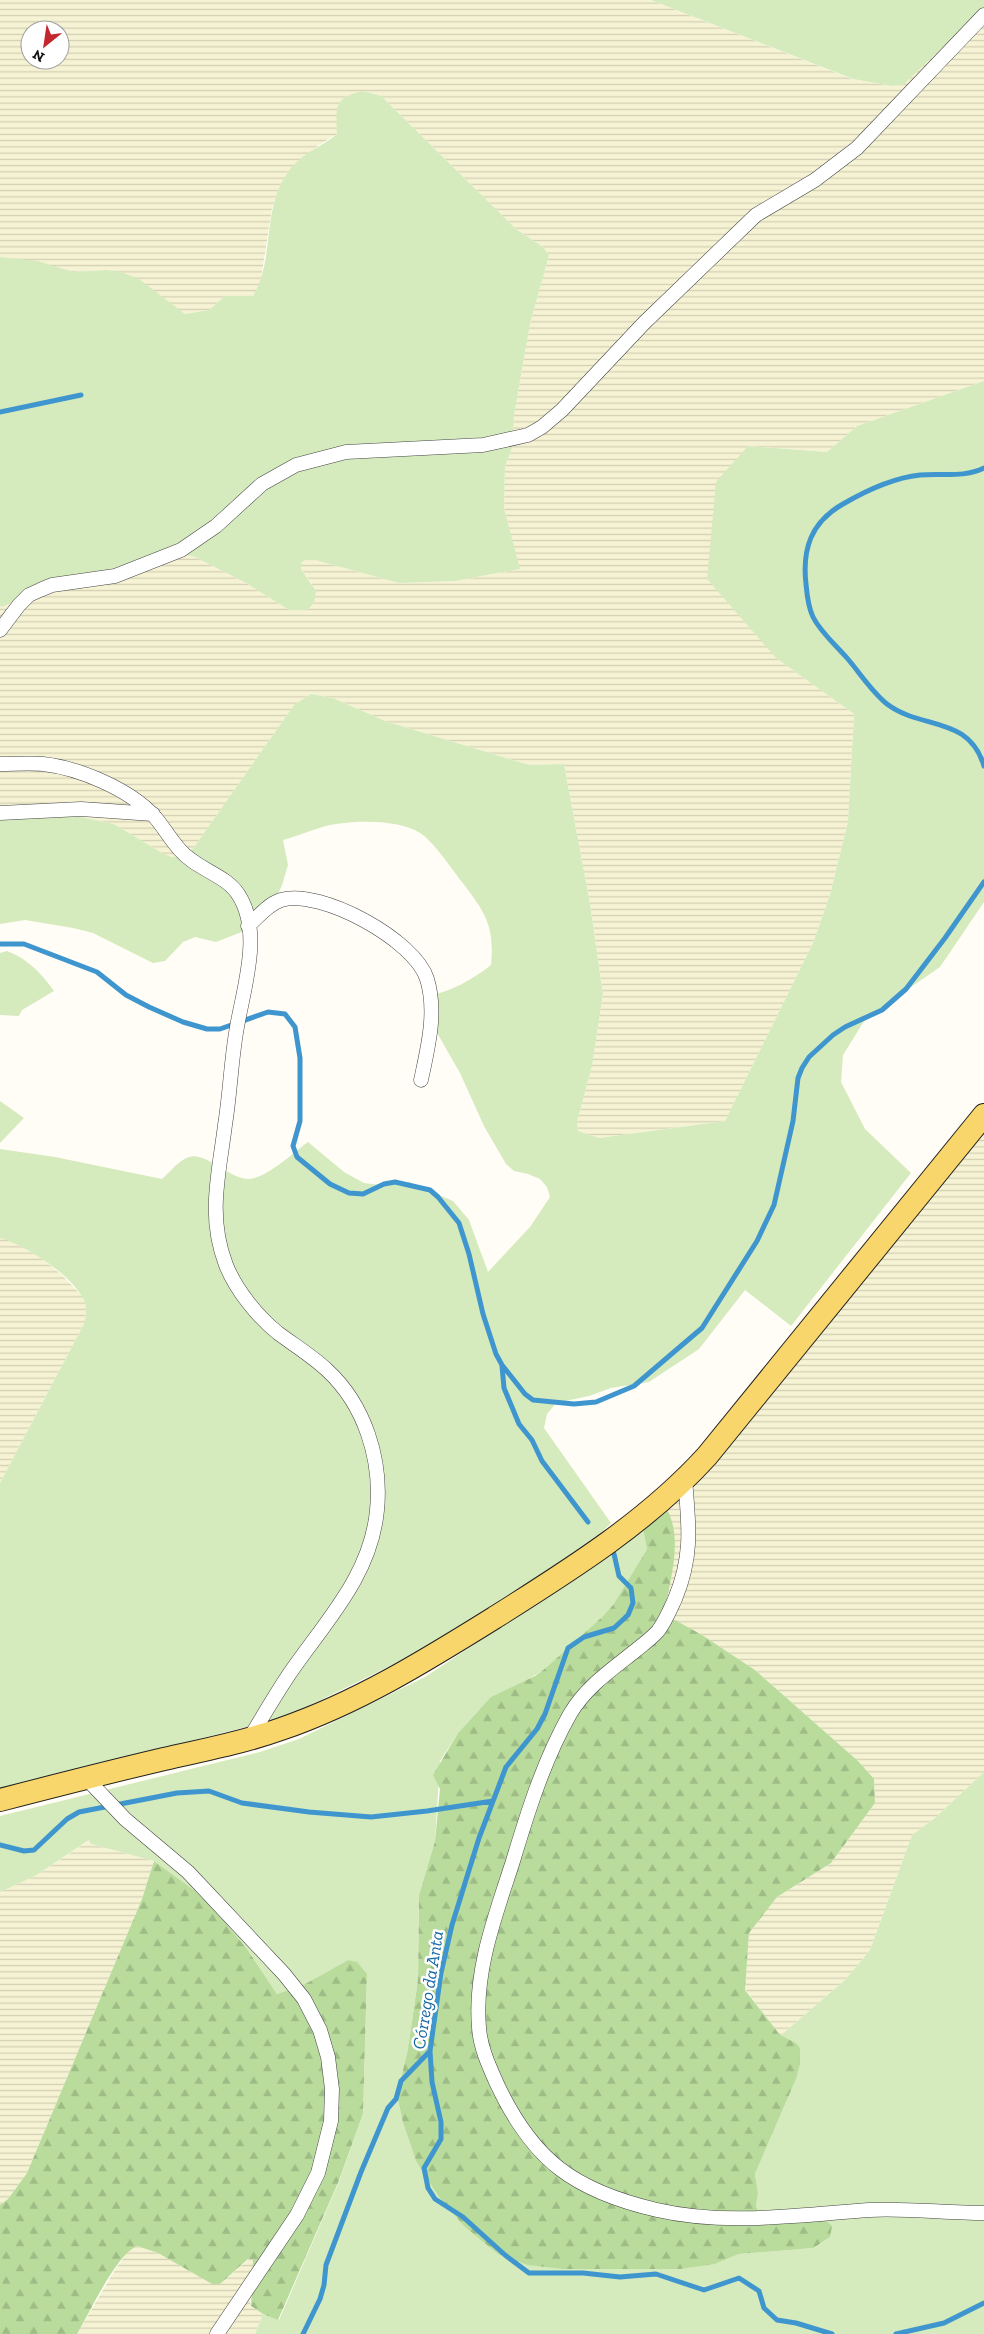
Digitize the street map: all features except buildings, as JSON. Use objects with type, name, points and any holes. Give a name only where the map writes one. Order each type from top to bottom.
[{"type":"main road","points":[[0,1800],[249,1740],[315,1716],[405,1673],[559,1576],[639,1521],[685,1480],[708,1456],[984,1115]]},
{"type":"street","points":[[0,630],[29,595],[40,590],[52,585],[115,576],[181,550],[216,526],[262,484],[296,465],[346,452],[483,445],[528,435],[542,427],[562,410],[644,323],[756,214],[815,180],[857,148],[984,15]]},
{"type":"street","points":[[0,764],[43,764],[91,777],[115,787],[152,814],[189,859],[232,886],[240,896],[248,926],[251,947],[248,972],[237,1026],[214,1204],[218,1240],[226,1266],[237,1287],[253,1308],[275,1331],[327,1370],[340,1383],[355,1404],[374,1450],[378,1486],[378,1509],[374,1532],[360,1571],[340,1604],[287,1677],[249,1740]]},
{"type":"street","points":[[0,814],[81,809],[152,814]]},
{"type":"street","points":[[248,926],[270,905],[281,900],[297,899],[318,902],[353,913],[411,953],[422,966],[427,978],[431,1004],[430,1037],[421,1080]]},
{"type":"street","points":[[685,1480],[690,1529],[689,1554],[681,1584],[671,1609],[656,1634],[602,1676],[585,1693],[571,1713],[548,1762],[527,1815],[484,1960],[478,2028],[486,2059],[515,2120],[552,2164],[574,2180],[603,2194],[632,2203],[658,2211],[695,2216],[769,2218],[872,2210],[984,2213]]},
{"type":"street","points":[[86,1778],[125,1819],[188,1872],[284,1974],[304,1999],[320,2030],[328,2057],[332,2089],[331,2121],[318,2173],[297,2215],[217,2334]]},
{"type":"shaded area","points":[[0,0],[651,0],[852,79],[892,86],[903,84],[984,8],[984,381],[857,426],[827,452],[748,446],[776,658],[854,714],[848,821],[830,895],[813,943],[725,1121],[599,1138],[578,1131],[577,1122],[592,1066],[603,994],[590,904],[564,764],[530,765],[385,721],[333,698],[311,694],[294,705],[192,850],[184,857],[172,857],[164,854],[114,824],[71,815],[0,815],[0,606],[2,607],[13,602],[179,553],[195,557],[246,583],[289,610],[307,610],[312,584],[301,569],[301,563],[305,560],[315,560],[399,583],[455,581],[519,569],[504,508],[505,467],[513,445],[514,415],[530,324],[549,255],[543,247],[516,229],[381,96],[363,91],[346,97],[337,123],[337,134],[319,145],[287,173],[272,208],[260,285],[253,296],[225,296],[209,310],[185,314],[106,270],[73,272],[0,257]]},
{"type":"shaded area","points":[[984,1127],[984,1772],[935,1818],[912,1835],[870,1950],[845,1980],[780,2036],[745,1989],[749,1932],[777,1897],[831,1863],[875,1803],[874,1780],[858,1761],[755,1670],[702,1635],[665,1617],[671,1578],[666,1507]]},
{"type":"shaded area","points":[[0,1238],[11,1241],[40,1257],[62,1275],[82,1296],[86,1305],[85,1322],[0,1483]]},
{"type":"shaded area","points":[[90,1840],[91,1844],[154,1861],[142,1899],[27,2173],[8,2199],[0,2205],[0,1892],[35,1876]]},
{"type":"shaded area","points":[[137,2246],[158,2253],[212,2284],[220,2284],[249,2259],[254,2259],[250,2302],[252,2307],[263,2314],[255,2334],[77,2334],[116,2268],[130,2249]]},
{"type":"green space","points":[[651,0],[984,0],[984,8],[903,85],[892,86],[853,79]]},
{"type":"green space","points":[[363,91],[381,96],[516,229],[543,247],[549,255],[530,324],[514,415],[513,445],[505,467],[504,508],[520,569],[455,581],[399,583],[315,560],[305,560],[301,563],[301,569],[316,591],[314,603],[307,610],[289,610],[246,583],[195,557],[179,553],[13,602],[2,607],[0,606],[0,257],[38,261],[73,272],[106,270],[121,272],[139,279],[185,314],[209,310],[225,296],[253,296],[260,282],[264,267],[274,204],[286,175],[297,161],[337,134],[336,118],[338,105],[346,97]]},
{"type":"green space","points":[[984,381],[984,902],[940,967],[866,1018],[843,1055],[841,1082],[865,1129],[911,1173],[791,1326],[745,1290],[699,1349],[649,1382],[611,1388],[589,1396],[556,1403],[547,1414],[544,1428],[611,1523],[593,1541],[435,1644],[286,1717],[0,1789],[0,1483],[85,1322],[86,1310],[80,1293],[61,1273],[23,1247],[0,1238],[0,1149],[55,1157],[162,1179],[182,1161],[195,1156],[210,1161],[233,1175],[249,1179],[256,1178],[280,1164],[308,1142],[344,1172],[364,1183],[380,1185],[409,1182],[453,1201],[469,1220],[488,1272],[530,1227],[550,1197],[547,1187],[540,1179],[514,1171],[506,1164],[484,1126],[460,1073],[432,1024],[430,996],[462,984],[491,965],[492,951],[487,920],[477,902],[448,863],[420,833],[400,825],[361,822],[326,826],[283,840],[288,865],[282,885],[273,905],[252,928],[216,942],[195,937],[183,942],[165,961],[153,963],[93,933],[25,920],[0,924],[0,815],[71,815],[114,824],[164,854],[172,857],[184,857],[192,850],[294,705],[311,694],[333,698],[385,721],[530,765],[564,764],[590,904],[603,994],[592,1066],[577,1122],[578,1131],[599,1138],[725,1121],[813,943],[830,895],[848,821],[854,714],[776,658],[707,579],[716,482],[748,446],[827,452],[857,426]]},
{"type":"green space","points":[[7,951],[34,967],[54,991],[22,1010],[19,1016],[0,1015],[0,953]]},
{"type":"green space","points":[[0,1101],[24,1118],[0,1143]]},
{"type":"green space","points":[[666,1507],[672,1520],[675,1547],[665,1617],[673,1619],[702,1635],[755,1670],[858,1761],[874,1779],[875,1803],[831,1863],[777,1897],[749,1933],[745,1990],[780,2035],[796,2043],[800,2048],[800,2064],[796,2079],[755,2174],[758,2193],[756,2206],[760,2215],[816,2212],[832,2226],[830,2237],[814,2248],[739,2254],[715,2264],[680,2269],[563,2269],[528,2265],[498,2254],[464,2226],[439,2197],[416,2161],[403,2123],[397,2095],[408,2049],[418,1979],[419,1895],[435,1841],[440,1789],[433,1775],[458,1733],[491,1697],[535,1676],[547,1667],[613,1605],[647,1549],[643,1529]]},
{"type":"green space","points":[[643,1529],[647,1549],[613,1605],[548,1667],[479,1710],[458,1733],[440,1761],[435,1841],[419,1895],[418,1979],[408,2049],[397,2095],[403,2123],[416,2161],[715,2264],[739,2254],[815,2248],[830,2237],[760,2215],[756,2206],[758,2193],[755,2174],[796,2079],[796,2043],[780,2036],[845,1980],[870,1950],[912,1835],[935,1818],[984,1772],[984,2334],[255,2334],[263,2314],[279,2320],[338,2184],[363,2114],[367,1974],[348,1960],[305,1984],[277,1994],[247,1949],[194,1890],[154,1861],[91,1844],[89,1840],[35,1876],[0,1892],[0,1816],[260,1752],[299,1739],[425,1677],[622,1547]]},
{"type":"green space","points":[[154,1861],[194,1890],[222,1919],[247,1949],[277,1994],[305,1984],[348,1960],[357,1962],[367,1974],[363,2114],[338,2183],[278,2320],[263,2314],[251,2306],[253,2259],[248,2259],[220,2284],[212,2284],[158,2253],[137,2246],[129,2251],[112,2272],[77,2334],[0,2334],[0,2205],[8,2199],[27,2173],[142,1899]]},
{"type":"waterway","points":[[0,412],[81,395]]},
{"type":"waterway","points":[[984,468],[969,473],[920,475],[900,479],[871,489],[843,504],[832,511],[816,528],[808,548],[805,571],[809,605],[816,623],[876,693],[887,704],[900,712],[956,731],[967,738],[977,750],[984,766]]},
{"type":"waterway","points":[[0,944],[24,944],[97,972],[126,995],[149,1007],[183,1022],[207,1029],[220,1029],[268,1012],[285,1014],[295,1027],[300,1058],[300,1121],[293,1146],[297,1157],[330,1184],[349,1193],[363,1194],[384,1184],[395,1182],[430,1190],[438,1197],[459,1223],[469,1254],[483,1314],[496,1354],[502,1365],[525,1394],[533,1400],[574,1404],[596,1402],[634,1386],[702,1328],[757,1241],[774,1205],[793,1121],[798,1078],[802,1068],[809,1057],[833,1035],[845,1027],[882,1010],[906,989],[984,882]]},
{"type":"waterway","name":"Córrego da Anta","points":[[502,1366],[504,1388],[519,1424],[532,1440],[542,1461],[588,1522]]},
{"type":"waterway","name":"Córrego da Anta","points":[[610,1548],[614,1554],[619,1576],[631,1588],[633,1603],[628,1615],[614,1628],[584,1637],[568,1648],[545,1714],[537,1729],[506,1767],[479,1838],[452,1925],[441,1973],[430,2051],[432,2082],[441,2122],[441,2139],[424,2168],[428,2188],[435,2199],[463,2217],[505,2255],[529,2273],[583,2273],[620,2277],[656,2274],[704,2290],[739,2278],[759,2291],[764,2308],[777,2320],[796,2323],[832,2334]]},
{"type":"waterway","points":[[0,1845],[24,1851],[34,1850],[67,1819],[79,1812],[177,1793],[209,1791],[242,1803],[309,1812],[371,1817],[493,1801]]},
{"type":"waterway","points":[[303,2334],[320,2299],[324,2285],[326,2265],[361,2172],[388,2108],[396,2099],[401,2081],[430,2051]]},
{"type":"waterway","name":"Córrego da Anta","points":[[896,2334],[944,2323],[984,2303]]}]
